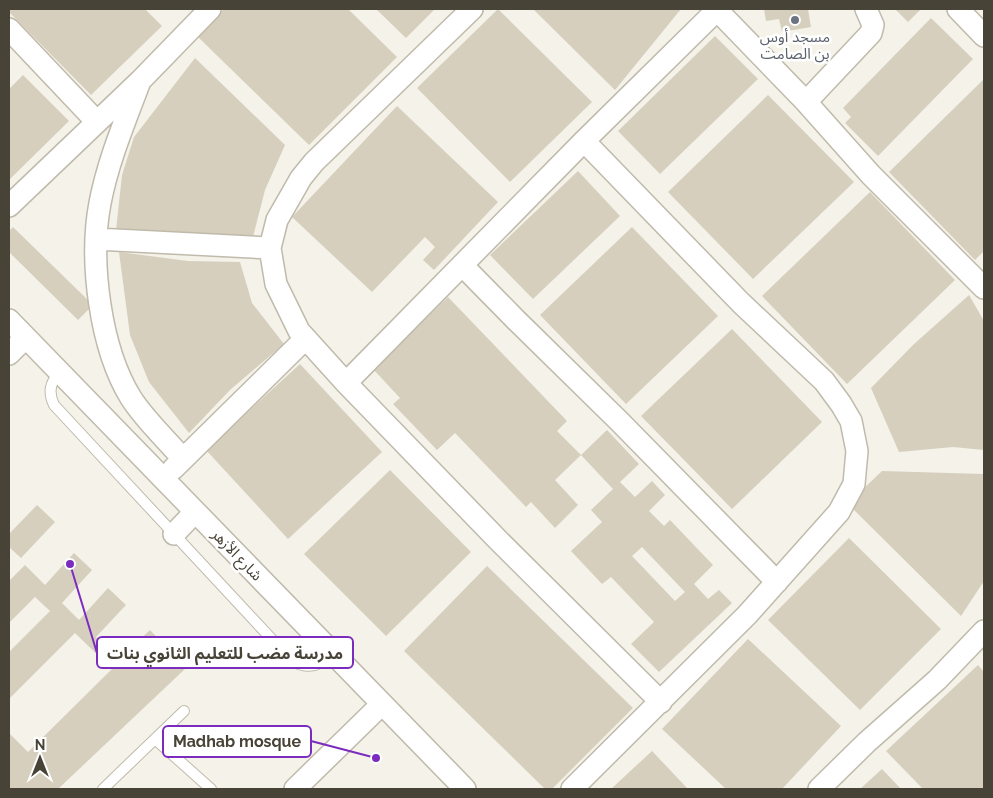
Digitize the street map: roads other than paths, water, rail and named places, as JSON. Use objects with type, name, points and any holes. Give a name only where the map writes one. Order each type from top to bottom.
[{"type":"street","points":[[9,206],[140,81],[210,9]]},
{"type":"street","points":[[472,9],[314,162],[301,178],[277,220],[270,248],[276,284],[299,331],[305,339],[500,541],[661,702]]},
{"type":"street","points":[[346,383],[717,9],[806,102],[871,176],[984,288]]},
{"type":"street","points":[[806,102],[871,33],[874,25],[866,9]]},
{"type":"street","points":[[958,9],[984,36]]},
{"type":"street","points":[[9,29],[97,122]]},
{"type":"street","points":[[140,81],[110,161],[100,205],[96,239],[98,289],[101,314],[119,374],[139,409],[183,459]]},
{"type":"street","points":[[572,789],[747,615],[839,512],[854,484],[857,451],[851,422],[841,404],[824,381],[741,303],[584,141]]},
{"type":"street","points":[[96,239],[270,248]]},
{"type":"street","points":[[462,265],[777,582]]},
{"type":"street","name":"شارع الأزهر","points":[[9,320],[464,789]]},
{"type":"street","points":[[9,354],[26,338]]},
{"type":"street","points":[[163,478],[305,339]]},
{"type":"street","points":[[174,534],[195,512]]},
{"type":"street","points":[[819,789],[867,742],[937,680],[984,631]]},
{"type":"street","points":[[295,789],[382,704]]},
{"type":"lane","points":[[59,373],[50,388],[50,396],[54,405],[292,661],[309,667],[318,665],[332,654]]},
{"type":"lane","points":[[102,789],[184,711]]},
{"type":"lane","points":[[155,739],[211,789]]},
{"type":"place","name":"مسجد أوس بن الصامت","points":[[795,20]]},
{"type":"place","name":"مدرسة مضب للتعليم الثانوي بنات","points":[[70,564]]},
{"type":"place","name":"Madhab mosque","points":[[376,758]]}]
